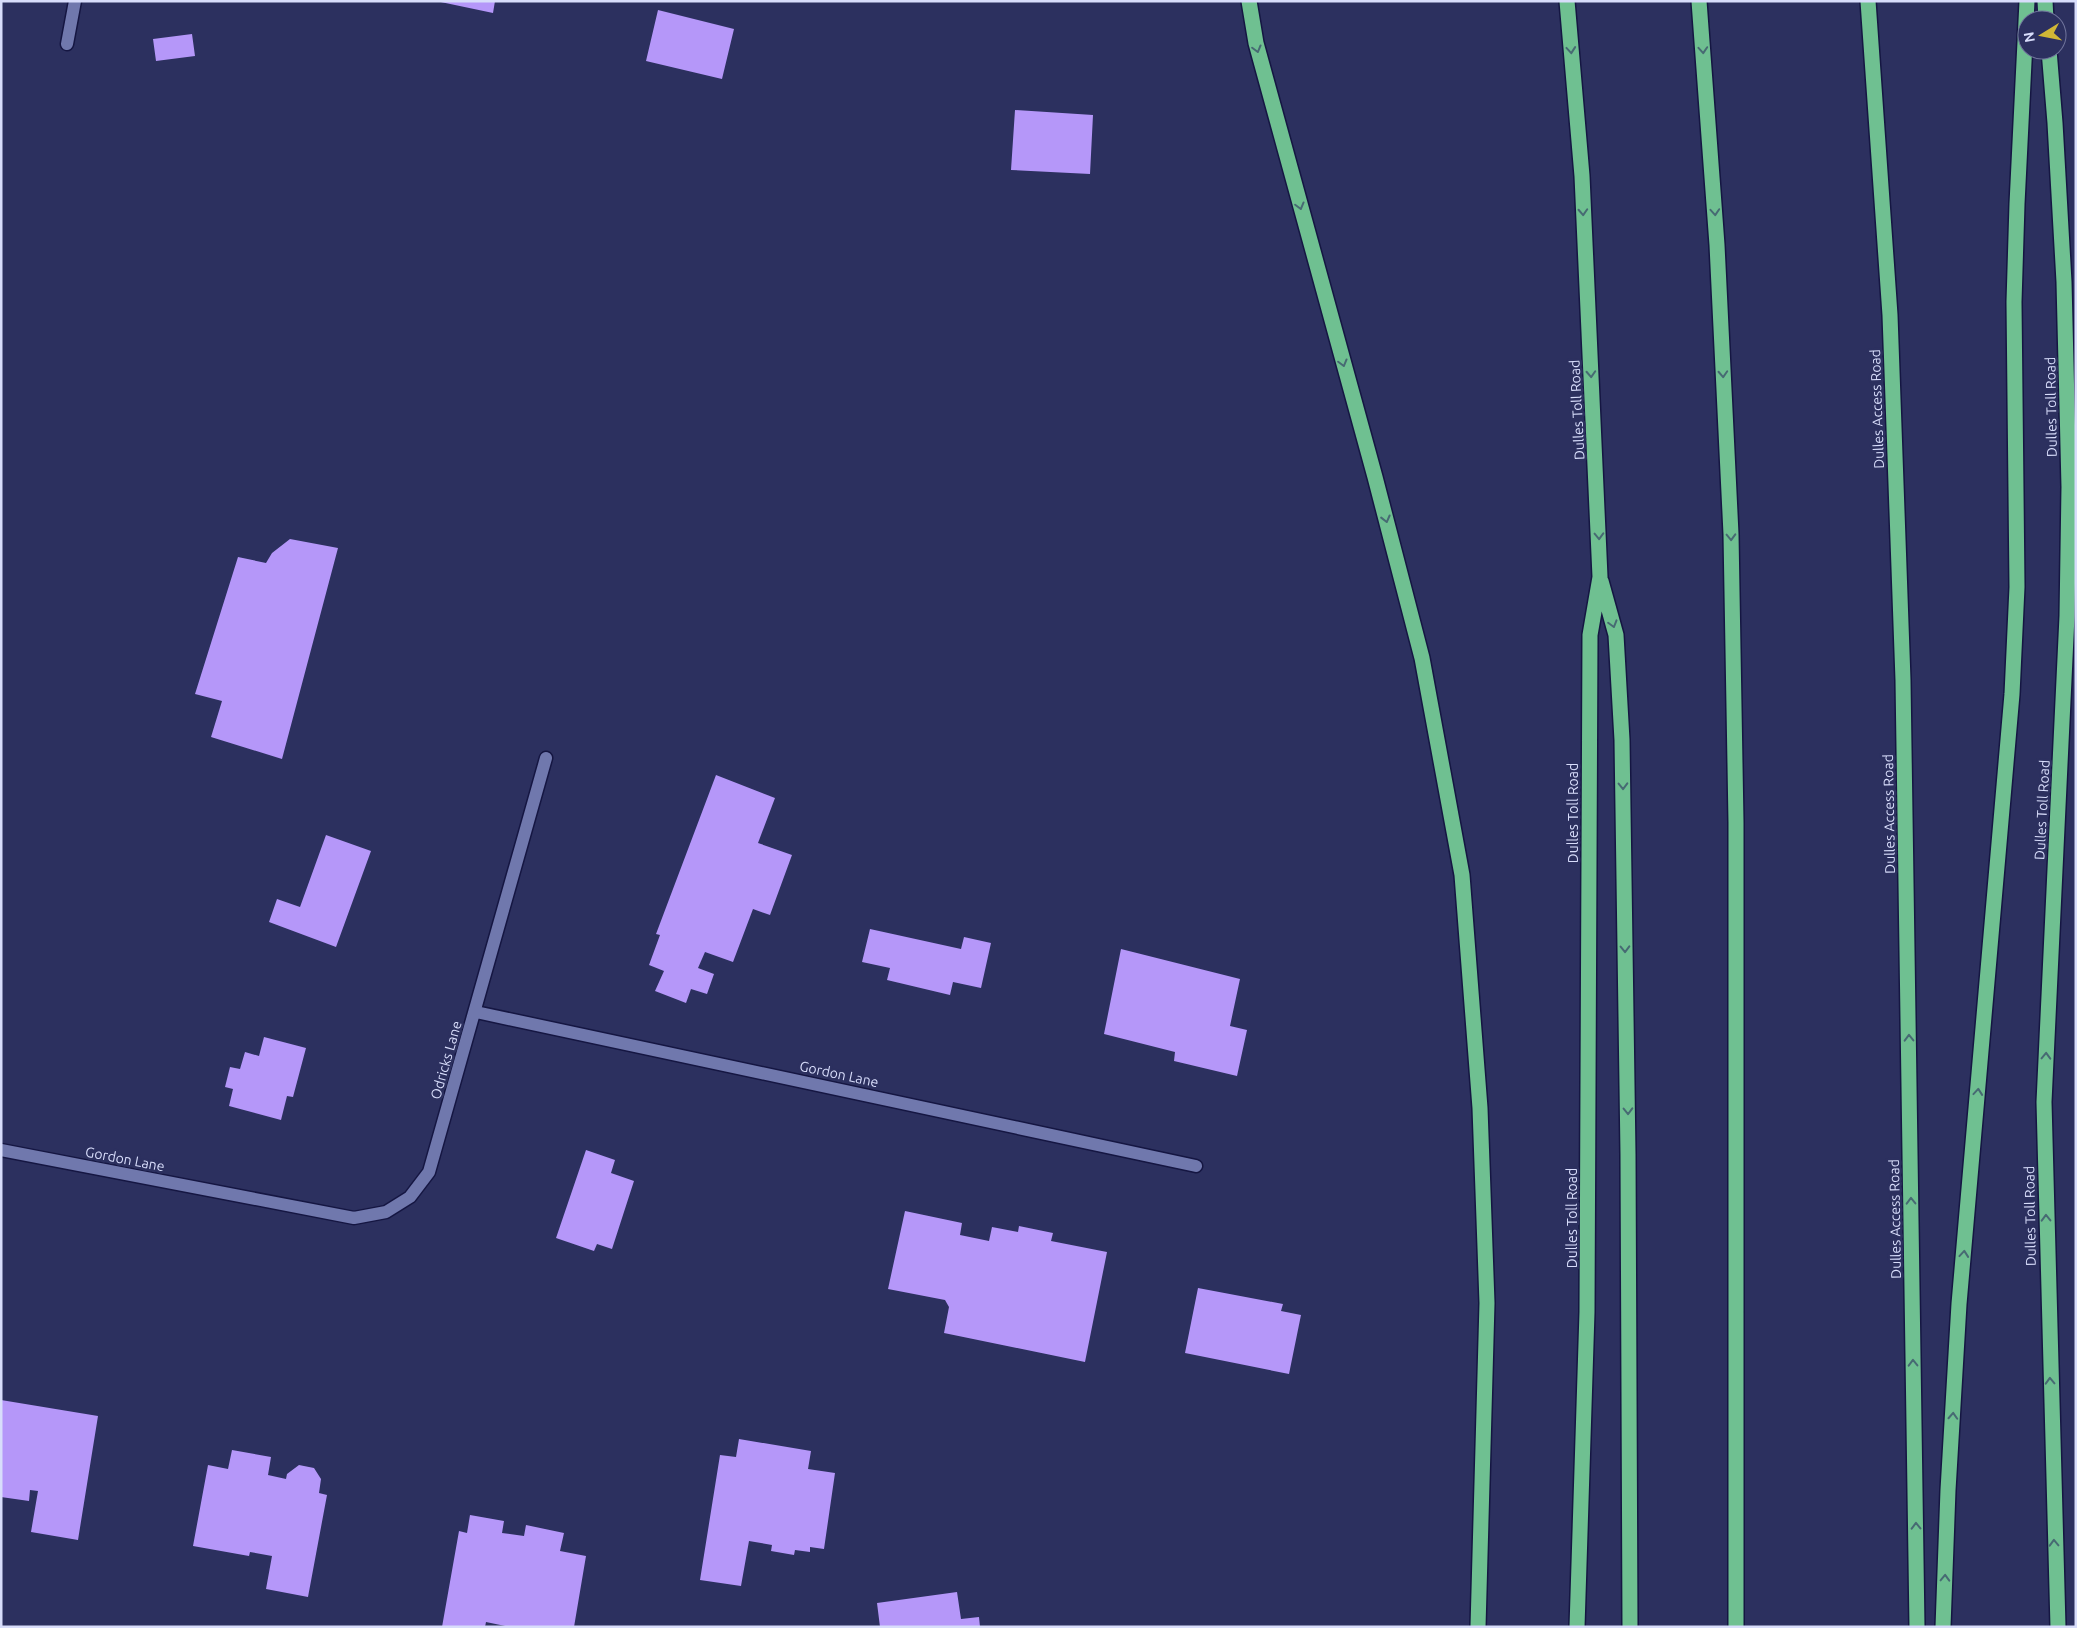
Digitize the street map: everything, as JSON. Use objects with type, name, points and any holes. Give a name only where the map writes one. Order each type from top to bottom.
[{"type":"highway","points":[[1249,1],[1256,43],[1375,477],[1422,658],[1462,875],[1480,1108],[1487,1303],[1478,1627]]},
{"type":"highway","name":"Dulles Toll Road","points":[[1567,1],[1582,176],[1600,577],[1590,634],[1587,1312],[1577,1627]]},
{"type":"highway","points":[[1699,1],[1717,246],[1732,544],[1736,822],[1736,1627]]},
{"type":"highway","name":"Dulles Access Road","points":[[1868,1],[1890,325],[1903,671],[1917,1627]]},
{"type":"highway","points":[[1944,1627],[1948,1490],[1959,1304],[2012,694],[2017,587],[2014,302],[2027,1]]},
{"type":"highway","name":"Dulles Toll Road","points":[[2050,60],[2064,282],[2069,487],[2067,616],[2044,1102],[2055,1573],[2058,1627]]},
{"type":"highway","points":[[1600,577],[1616,635],[1622,740],[1628,1154],[1630,1627]]},
{"type":"highway","name":"Dulles Toll Road","points":[[2054,1627],[2055,1573]]},
{"type":"street","points":[[68,44],[75,1]]},
{"type":"street","name":"Odricks Lane","points":[[243,1197],[354,1218],[386,1212],[410,1197],[429,1172],[476,1012],[546,758]]},
{"type":"street","name":"Gordon Lane","points":[[476,1012],[1196,1166]]},
{"type":"street","name":"Gordon Lane","points":[[1,1150],[243,1197]]},
{"type":"building","points":[[436,1],[495,1],[493,13]]},
{"type":"building","points":[[658,10],[734,29],[722,79],[646,61]]},
{"type":"building","points":[[192,34],[195,56],[156,61],[153,39]]},
{"type":"building","points":[[1015,110],[1093,115],[1090,174],[1011,170]]},
{"type":"building","points":[[290,539],[338,548],[282,759],[211,737],[222,701],[195,694],[238,557],[266,563],[272,553]]},
{"type":"building","points":[[716,775],[775,798],[758,843],[792,855],[770,915],[753,909],[733,962],[705,952],[698,968],[714,974],[707,994],[691,989],[686,1003],[655,991],[664,971],[649,965],[660,935],[656,934]]},
{"type":"building","points":[[326,835],[371,851],[336,947],[269,922],[277,899],[300,907]]},
{"type":"building","points":[[870,929],[961,949],[964,937],[991,943],[981,988],[953,982],[950,995],[887,980],[890,968],[862,962]]},
{"type":"building","points":[[1121,949],[1240,979],[1230,1026],[1247,1030],[1237,1076],[1174,1061],[1175,1052],[1104,1034]]},
{"type":"building","points":[[264,1037],[306,1048],[293,1097],[287,1096],[281,1120],[229,1106],[233,1089],[225,1087],[230,1067],[240,1069],[245,1052],[259,1056]]},
{"type":"building","points":[[586,1150],[615,1160],[611,1173],[634,1181],[612,1249],[597,1244],[594,1251],[556,1238]]},
{"type":"building","points":[[905,1211],[962,1223],[960,1235],[989,1241],[992,1227],[1018,1232],[1019,1226],[1053,1233],[1051,1241],[1107,1252],[1085,1362],[944,1333],[949,1307],[945,1300],[888,1289]]},
{"type":"building","points":[[1198,1288],[1283,1304],[1281,1311],[1301,1315],[1289,1374],[1185,1353]]},
{"type":"building","points":[[1,1400],[98,1416],[78,1540],[31,1532],[38,1491],[30,1490],[29,1501],[1,1497]]},
{"type":"building","points":[[739,1439],[811,1451],[808,1469],[835,1473],[824,1549],[810,1547],[810,1552],[795,1550],[794,1555],[771,1551],[772,1545],[749,1541],[741,1586],[700,1580],[720,1455],[736,1457]]},
{"type":"building","points":[[232,1450],[271,1457],[268,1475],[286,1479],[287,1474],[299,1465],[314,1468],[321,1479],[319,1493],[327,1495],[308,1597],[266,1589],[272,1556],[250,1552],[249,1556],[193,1546],[208,1465],[228,1469]]},
{"type":"building","points":[[470,1515],[504,1521],[502,1533],[524,1536],[526,1525],[564,1533],[560,1551],[586,1556],[574,1627],[510,1627],[486,1622],[485,1627],[442,1627],[459,1531],[467,1533]]},
{"type":"building","points":[[957,1592],[961,1619],[979,1617],[980,1627],[880,1627],[877,1603]]}]
